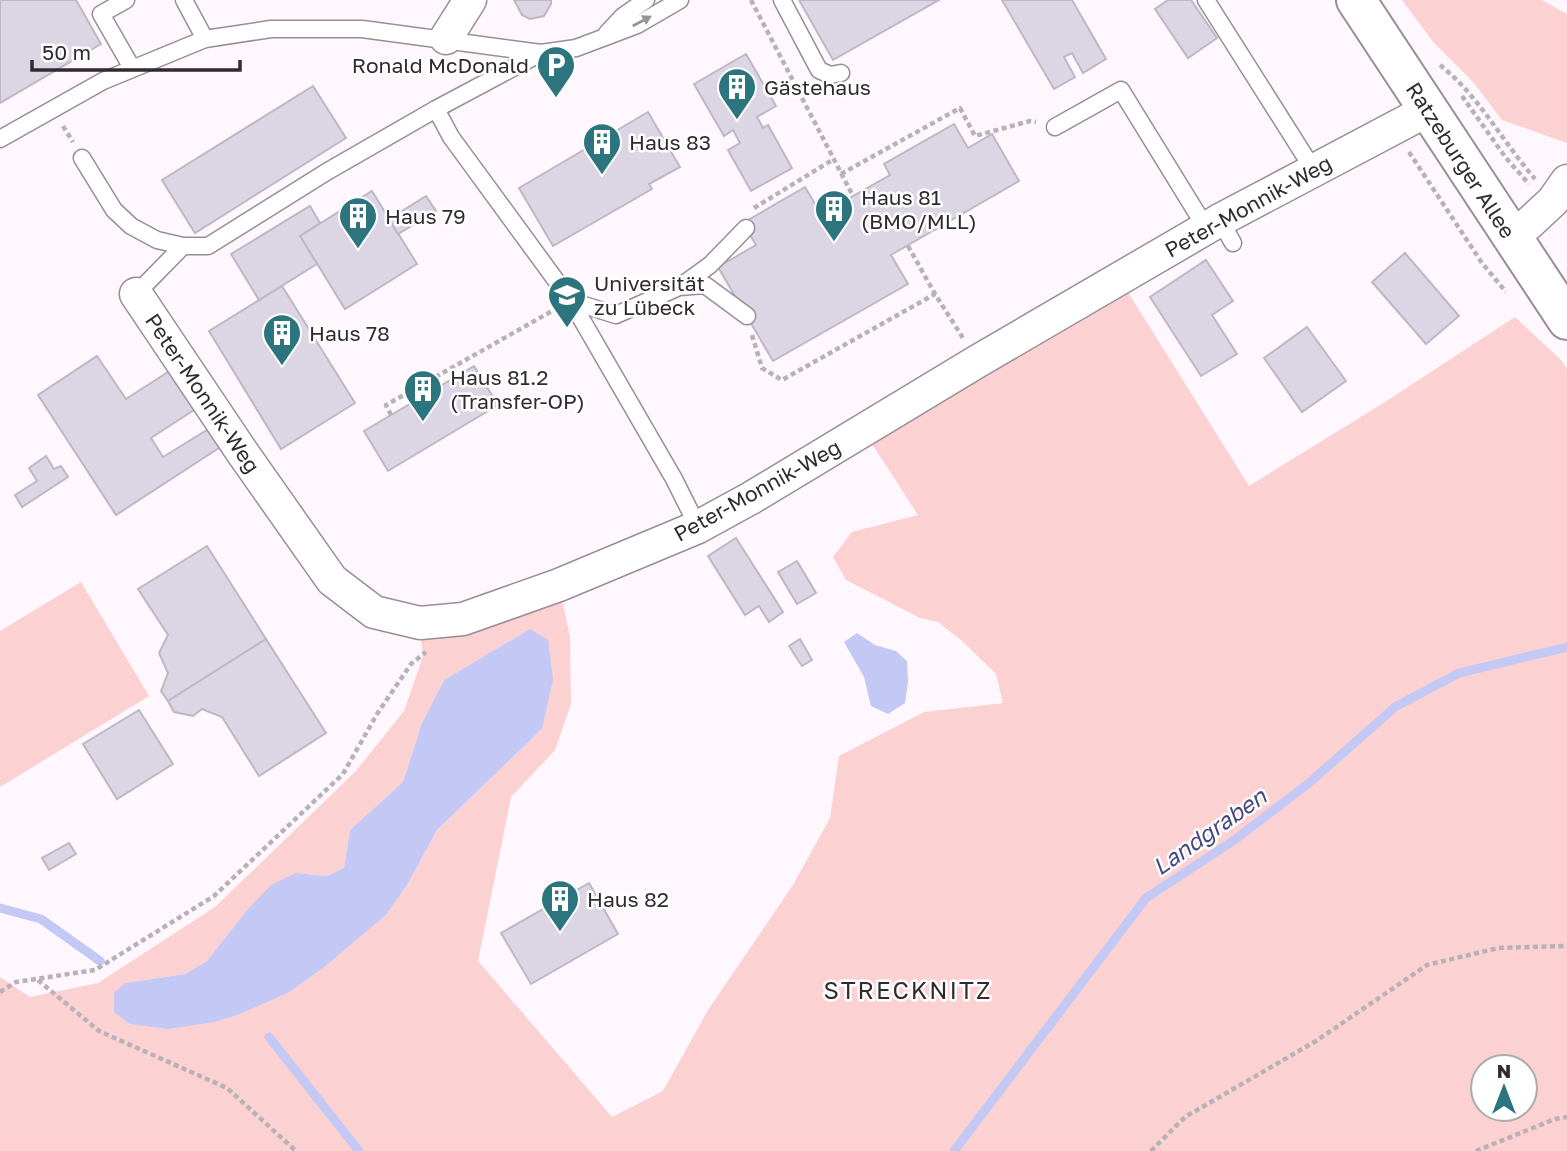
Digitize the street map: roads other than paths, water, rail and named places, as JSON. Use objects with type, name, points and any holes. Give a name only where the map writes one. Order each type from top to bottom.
[{"type":"main road","name":"Ratzeburger Allee","points":[[1356,0],[1567,320]]},
{"type":"street","points":[[446,38],[470,0]]},
{"type":"street","name":"Peter-Monnik-Weg","points":[[136,294],[332,580],[373,612],[420,623],[463,619],[559,585],[698,527],[751,498],[978,360],[1220,230],[1313,169],[1428,110]]},
{"type":"street","points":[[1512,239],[1560,191]]},
{"type":"lane","points":[[126,0],[101,14],[132,68]]},
{"type":"lane","points":[[184,0],[205,39]]},
{"type":"lane","points":[[603,38],[623,16],[646,0]]},
{"type":"lane","points":[[0,139],[103,81],[205,39],[271,29],[362,29],[446,38],[541,53],[576,48],[603,38],[636,25],[680,0]]},
{"type":"lane","points":[[782,0],[819,70],[830,75],[841,73]]},
{"type":"lane","points":[[1206,0],[1313,169]]},
{"type":"lane","points":[[82,158],[114,210],[131,226],[157,240],[183,246],[208,246],[328,171],[541,53]]},
{"type":"lane","points":[[1055,127],[1121,90],[1220,230]]},
{"type":"lane","points":[[436,109],[451,136],[571,301],[674,479],[698,527]]},
{"type":"lane","points":[[571,301],[616,315],[679,287],[709,265],[743,231]]},
{"type":"lane","points":[[136,294],[183,246]]},
{"type":"lane","points":[[705,285],[709,265]]},
{"type":"lane","points":[[679,287],[705,285],[747,316]]},
{"type":"water","points":[[530,629],[548,640],[553,679],[542,729],[437,830],[407,885],[386,915],[323,968],[288,993],[238,1015],[215,1022],[168,1029],[130,1024],[114,1012],[114,993],[125,983],[185,974],[207,961],[247,910],[271,885],[296,873],[327,876],[344,868],[350,830],[403,782],[422,723],[444,680]]},
{"type":"water","points":[[857,633],[875,645],[896,651],[907,661],[905,703],[888,714],[871,706],[864,677],[844,642]]},
{"type":"waterway","name":"Landgraben","points":[[954,1151],[1146,898],[1233,841],[1309,783],[1395,707],[1459,673],[1567,647]]},
{"type":"waterway","points":[[0,908],[41,919],[100,961]]},
{"type":"waterway","points":[[269,1037],[359,1151]]},
{"type":"place","name":"Ronald McDonald","points":[[556,99]]},
{"type":"place","name":"Gästehaus","points":[[737,121]]},
{"type":"place","name":"Haus 83","points":[[602,176]]},
{"type":"place","name":"Haus 81 (BMO/MLL)","points":[[834,243]]},
{"type":"place","name":"Haus 79","points":[[358,250]]},
{"type":"place","name":"Universität zu Lübeck","points":[[567,329]]},
{"type":"place","name":"Haus 78","points":[[282,367]]},
{"type":"place","name":"Haus 81.2 (Transfer-OP)","points":[[423,423]]},
{"type":"place","name":"Haus 82","points":[[560,933]]},
{"type":"district","name":"STRECKNITZ","points":[[908,989]]}]
